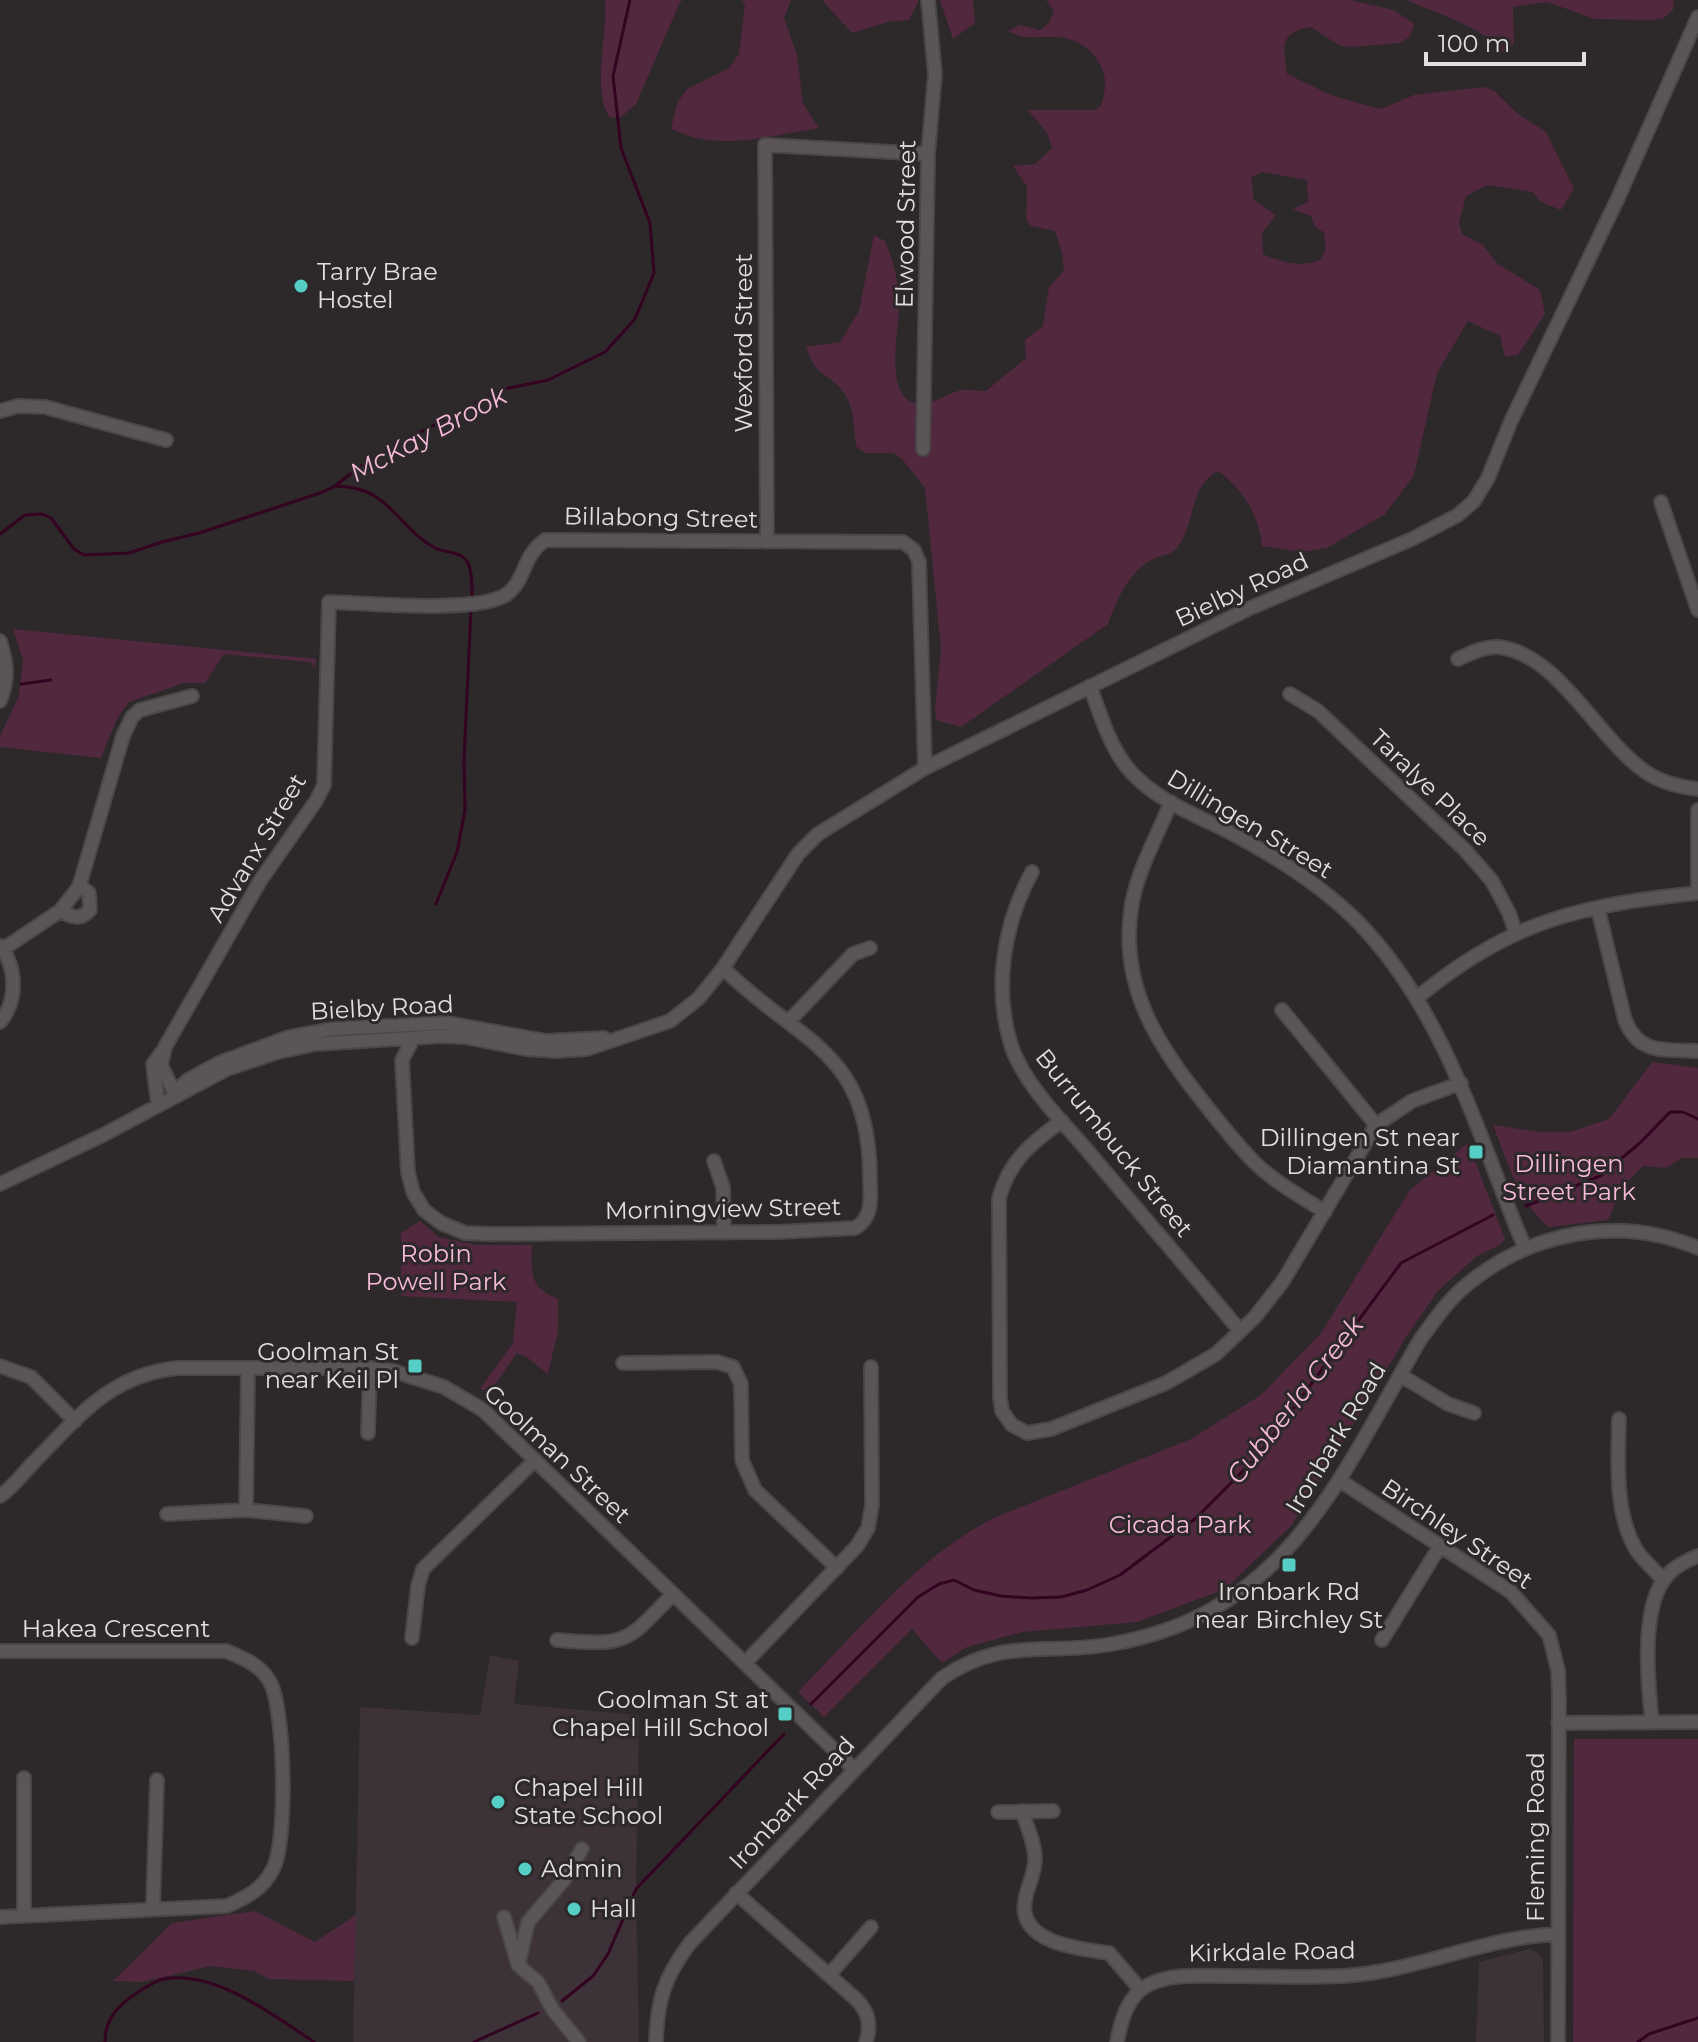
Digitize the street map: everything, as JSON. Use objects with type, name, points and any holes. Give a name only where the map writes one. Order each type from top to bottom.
[{"type":"street","name":"Elwood Street","points":[[923,449],[928,154],[935,74],[928,0]]},
{"type":"street","name":"Bielby Road","points":[[0,1184],[103,1135],[227,1069],[278,1052],[315,1044],[465,1037],[526,1049],[587,1049],[670,1021],[699,998],[723,968],[798,854],[818,834],[925,768],[1248,609],[1412,539],[1458,515],[1474,501],[1488,478],[1511,421],[1618,198],[1698,17]]},
{"type":"street","name":"Wexford Street","points":[[767,542],[765,145],[928,154]]},
{"type":"street","points":[[0,411],[18,406],[45,407],[166,440]]},
{"type":"street","points":[[1661,502],[1698,610]]},
{"type":"street","name":"Billabong Street","points":[[329,602],[429,605],[478,604],[496,600],[514,589],[533,549],[545,540],[903,542],[914,550],[919,562],[925,768]]},
{"type":"street","name":"Advanx Street","points":[[160,1103],[153,1064],[260,881],[324,785],[329,602]]},
{"type":"street","points":[[0,641],[7,664],[6,687],[0,701]]},
{"type":"street","points":[[1458,659],[1477,650],[1498,647],[1528,659],[1548,670],[1647,774],[1682,787],[1698,789]]},
{"type":"street","name":"Dillingen Street","points":[[1090,686],[1111,738],[1129,770],[1150,790],[1259,848],[1317,886],[1378,944],[1437,1032],[1461,1083],[1525,1248]]},
{"type":"street","name":"Taralye Place","points":[[1290,694],[1318,711],[1465,850],[1492,881],[1516,934]]},
{"type":"street","points":[[0,1022],[13,996],[12,966],[1,947],[60,911],[79,885],[123,736],[132,717],[140,710],[192,696]]},
{"type":"street","points":[[1171,802],[1137,881],[1131,911],[1129,944],[1134,979],[1148,1021],[1169,1059],[1255,1163],[1325,1212]]},
{"type":"street","points":[[1417,998],[1465,963],[1516,934],[1598,909],[1698,893],[1698,810]]},
{"type":"street","name":"Burrumbuck Street","points":[[1032,872],[1016,901],[1004,957],[1002,995],[1013,1050],[1028,1078],[1062,1121],[1240,1331]]},
{"type":"street","points":[[60,911],[78,918],[90,910],[89,893],[79,885]]},
{"type":"street","points":[[1598,909],[1630,1034],[1642,1045],[1697,1051]]},
{"type":"street","points":[[789,1021],[853,954],[870,948]]},
{"type":"street","name":"Morningview Street","points":[[402,1060],[408,1172],[413,1192],[424,1210],[441,1223],[465,1233],[724,1233],[855,1228],[865,1222],[870,1210],[870,1150],[865,1116],[855,1090],[839,1067],[789,1021],[723,968]]},
{"type":"street","points":[[1282,1010],[1376,1125]]},
{"type":"street","name":"Bielby Road","points":[[160,1103],[188,1080],[219,1063],[289,1037],[332,1029],[447,1023],[546,1041],[619,1037]]},
{"type":"street","points":[[384,1039],[402,1060],[413,1039]]},
{"type":"street","points":[[162,1052],[161,1065],[174,1092]]},
{"type":"street","points":[[1062,1121],[1015,1161],[1004,1180],[999,1199],[1000,1398],[1002,1411],[1012,1425],[1027,1433],[1051,1429],[1166,1383],[1216,1354],[1255,1317],[1283,1281],[1376,1125],[1412,1101],[1461,1083]]},
{"type":"street","points":[[714,1161],[723,1187],[724,1233]]},
{"type":"street","name":"Ironbark Road","points":[[656,2042],[661,1993],[672,1967],[690,1943],[942,1678],[969,1661],[1003,1651],[1078,1649],[1127,1642],[1167,1631],[1222,1604],[1267,1571],[1318,1513],[1438,1314],[1461,1289],[1495,1263],[1525,1248],[1563,1235],[1611,1230],[1660,1235],[1698,1248]]},
{"type":"street","points":[[623,1363],[717,1362],[733,1367],[741,1384],[742,1460],[747,1475],[755,1490],[837,1568]]},
{"type":"street","points":[[0,1366],[31,1377],[75,1421]]},
{"type":"street","points":[[746,1662],[837,1568],[868,1528],[872,1505],[871,1367]]},
{"type":"street","points":[[246,1510],[248,1368]]},
{"type":"street","points":[[368,1433],[370,1368]]},
{"type":"street","name":"Goolman Street","points":[[0,1496],[106,1392],[129,1379],[153,1371],[370,1368],[410,1375],[444,1387],[483,1410],[854,1769]]},
{"type":"street","points":[[1400,1375],[1448,1404],[1474,1413]]},
{"type":"street","points":[[1619,1419],[1619,1476],[1624,1516],[1637,1550],[1663,1580]]},
{"type":"street","points":[[412,1638],[423,1569],[534,1461]]},
{"type":"street","name":"Birchley Street","points":[[1339,1480],[1511,1592],[1549,1635],[1558,1670],[1558,1723]]},
{"type":"street","points":[[167,1514],[246,1510],[306,1516]]},
{"type":"street","points":[[1382,1640],[1440,1546]]},
{"type":"street","points":[[1652,1722],[1649,1696],[1650,1626],[1654,1601],[1663,1580],[1683,1562],[1698,1556]]},
{"type":"street","points":[[557,1640],[598,1644],[629,1637],[673,1594]]},
{"type":"street","name":"Hakea Crescent","points":[[0,1651],[226,1651],[256,1665],[269,1680],[276,1696],[283,1798],[280,1851],[274,1868],[262,1887],[227,1906],[0,1917]]},
{"type":"street","name":"Fleming Road","points":[[1558,2042],[1558,1723],[1698,1722]]},
{"type":"street","points":[[24,1778],[24,1916]]},
{"type":"street","points":[[153,1909],[157,1780]]},
{"type":"street","points":[[1022,1811],[1035,1859],[1025,1900],[1024,1915],[1028,1925],[1050,1939],[1074,1948],[1109,1953],[1140,1989],[1130,2002],[1117,2042]]},
{"type":"street","points":[[998,1812],[1053,1811]]},
{"type":"street","points":[[518,1965],[528,1922],[564,1880],[582,1849]]},
{"type":"street","points":[[736,1893],[865,2008],[869,2021],[866,2042]]},
{"type":"street","points":[[504,1917],[518,1965],[538,1982],[553,2010],[579,2042]]},
{"type":"street","points":[[829,1975],[871,1927]]},
{"type":"street","name":"Kirkdale Road","points":[[1140,1989],[1171,1977],[1344,1976],[1504,1941],[1558,1934]]},
{"type":"shaded area","name":"Chapel Hill State School","points":[[490,1655],[519,1661],[514,1704],[639,1715],[636,1889],[639,2042],[353,2042],[360,1707],[480,1715]]},
{"type":"shaded area","points":[[1529,1949],[1543,1959],[1544,2042],[1476,2042],[1479,1962]]},
{"type":"green space","points":[[605,0],[683,0],[636,104],[621,117],[610,118],[604,107],[601,78]]},
{"type":"green space","points":[[742,0],[791,0],[784,18],[797,55],[803,104],[819,128],[726,141],[707,140],[671,129],[677,103],[687,89],[729,68],[739,54],[745,5]]},
{"type":"green space","points":[[822,0],[919,0],[909,20],[892,21],[852,33]]},
{"type":"green space","points":[[940,0],[973,0],[975,23],[953,39]]},
{"type":"green space","points":[[1046,0],[1350,0],[1394,10],[1414,24],[1410,37],[1399,43],[1340,46],[1311,27],[1293,33],[1284,49],[1287,74],[1333,96],[1381,109],[1414,95],[1483,87],[1493,90],[1518,114],[1546,132],[1574,189],[1561,210],[1541,202],[1533,192],[1487,185],[1466,196],[1459,222],[1462,234],[1483,245],[1498,264],[1540,290],[1545,314],[1518,355],[1505,357],[1500,336],[1468,321],[1437,373],[1414,475],[1385,514],[1327,548],[1301,552],[1262,546],[1248,504],[1235,486],[1218,471],[1197,495],[1179,545],[1171,553],[1153,559],[1137,571],[1119,596],[1108,624],[961,727],[936,720],[941,649],[925,488],[902,459],[893,453],[865,453],[856,446],[853,416],[846,396],[836,383],[818,370],[806,347],[840,342],[859,311],[874,235],[885,241],[896,277],[899,300],[896,373],[905,398],[922,403],[962,390],[986,391],[1026,358],[1025,340],[1043,326],[1049,287],[1064,271],[1055,231],[1031,226],[1026,220],[1027,187],[1013,166],[1035,164],[1052,148],[1047,133],[1028,110],[1095,110],[1101,106],[1105,86],[1100,64],[1082,45],[1066,38],[1026,37],[1008,31],[1020,25],[1040,30],[1049,23],[1054,11]],"holes":[[[1263,172],[1307,180],[1308,202],[1293,209],[1311,216],[1314,225],[1324,233],[1326,249],[1320,260],[1306,264],[1291,263],[1263,254],[1262,233],[1276,215],[1254,200],[1251,177]]]},
{"type":"green space","points":[[1407,0],[1674,0],[1673,10],[1664,18],[1651,20],[1595,19],[1547,2],[1513,7],[1514,44],[1504,53],[1472,28]]},
{"type":"green space","points":[[13,629],[316,659],[315,668],[311,662],[224,654],[205,683],[184,683],[129,702],[117,719],[101,758],[0,747],[0,736],[19,696],[23,660]]},
{"type":"green space","name":"Dillingen Street Park","points":[[1652,1062],[1698,1068],[1698,1158],[1682,1158],[1666,1168],[1643,1166],[1622,1187],[1608,1220],[1549,1227],[1521,1193],[1493,1125],[1540,1132],[1570,1132],[1609,1119]]},
{"type":"green space","name":"Cicada Park","points":[[1468,1143],[1505,1239],[1500,1245],[1477,1256],[1438,1291],[1408,1334],[1292,1525],[1225,1589],[1137,1622],[1022,1632],[967,1647],[942,1663],[912,1629],[824,1717],[798,1692],[915,1573],[968,1533],[996,1517],[1191,1439],[1261,1395],[1321,1333],[1410,1190]]},
{"type":"green space","name":"Robin Powell Park","points":[[420,1221],[439,1237],[476,1245],[532,1245],[534,1278],[542,1290],[558,1299],[558,1331],[548,1374],[517,1353],[490,1392],[480,1389],[513,1343],[517,1302],[401,1296],[401,1233]]},
{"type":"green space","points":[[1574,1739],[1698,1739],[1698,2042],[1573,2042]]},
{"type":"green space","points":[[255,1911],[315,1942],[356,1915],[354,1981],[269,1979],[254,1971],[211,1966],[142,1982],[113,1981],[172,1923]]},
{"type":"waterway","name":"McKay Brook","points":[[0,534],[25,515],[42,514],[51,518],[74,549],[84,555],[129,553],[199,533],[323,492],[415,435],[504,389],[548,380],[605,352],[635,319],[654,273],[650,223],[621,148],[613,76],[630,0]]},
{"type":"waterway","points":[[336,486],[359,489],[373,495],[426,543],[465,559],[471,572],[472,601]]},
{"type":"waterway","points":[[436,904],[457,852],[465,810],[464,760],[471,609]]},
{"type":"waterway","points":[[21,684],[51,680]]},
{"type":"waterway","name":"Cubberla Creek","points":[[1526,1206],[1600,1176],[1640,1143],[1670,1112],[1683,1112],[1698,1119]]},
{"type":"waterway","name":"Cubberla Creek","points":[[811,1704],[918,1597],[939,1584],[954,1580],[974,1590],[1001,1596],[1061,1597],[1087,1590],[1120,1575],[1196,1518],[1257,1457],[1401,1263],[1493,1215]]},
{"type":"waterway","name":"Cubberla Creek","points":[[562,2001],[593,1976],[608,1954],[636,1889],[784,1734]]},
{"type":"waterway","name":"Cubberla Creek","points":[[105,2042],[109,2022],[125,2002],[155,1982],[183,1978],[203,1981],[243,1997],[314,2042]]},
{"type":"waterway","name":"Cubberla Creek","points":[[474,2042],[538,2013]]},
{"type":"waterway","points":[[1638,2042],[1649,2034],[1698,2018]]},
{"type":"place","name":"Tarry Brae Hostel","points":[[301,286]]},
{"type":"place","name":"Dillingen St near Diamantina St","points":[[1476,1152]]},
{"type":"place","name":"Goolman St near Keil Pl","points":[[415,1366]]},
{"type":"place","name":"Ironbark Rd near Birchley St","points":[[1289,1565]]},
{"type":"place","name":"Goolman St at Chapel Hill School","points":[[785,1714]]},
{"type":"place","name":"Chapel Hill State School","points":[[498,1802]]},
{"type":"place","name":"Admin","points":[[525,1869]]},
{"type":"place","name":"Hall","points":[[574,1909]]}]
